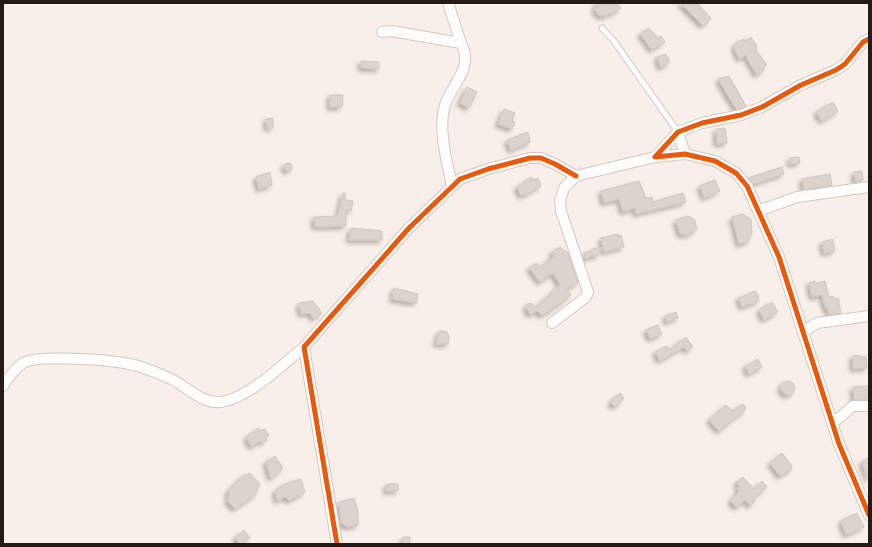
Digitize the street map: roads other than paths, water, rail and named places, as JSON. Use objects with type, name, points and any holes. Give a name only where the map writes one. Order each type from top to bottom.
[{"type":"street","points":[[448,3],[467,58],[447,100],[444,115],[446,155],[452,186]]},
{"type":"street","points":[[382,32],[391,31],[461,43]]},
{"type":"street","points":[[655,157],[678,132],[702,123],[741,115],[762,107],[801,85],[836,70],[845,64],[863,42],[869,40]]},
{"type":"street","points":[[678,132],[685,154]]},
{"type":"street","points":[[552,323],[586,297],[588,292],[561,211],[560,201],[564,188],[576,176],[655,157],[685,154],[715,161],[736,173],[747,186],[779,257],[839,444],[869,516]]},
{"type":"street","points":[[3,386],[8,377],[22,364],[32,360],[85,359],[140,366],[171,379],[205,400],[221,402],[263,382],[304,347],[409,228],[460,179],[488,169],[530,158],[541,158],[576,176]]},
{"type":"street","points":[[758,211],[797,197],[869,187]]},
{"type":"street","points":[[803,332],[817,323],[869,316]]},
{"type":"street","points":[[304,347],[337,544]]},
{"type":"street","points":[[833,423],[853,406],[869,406]]},
{"type":"lane","points":[[602,28],[613,40],[678,132]]}]
